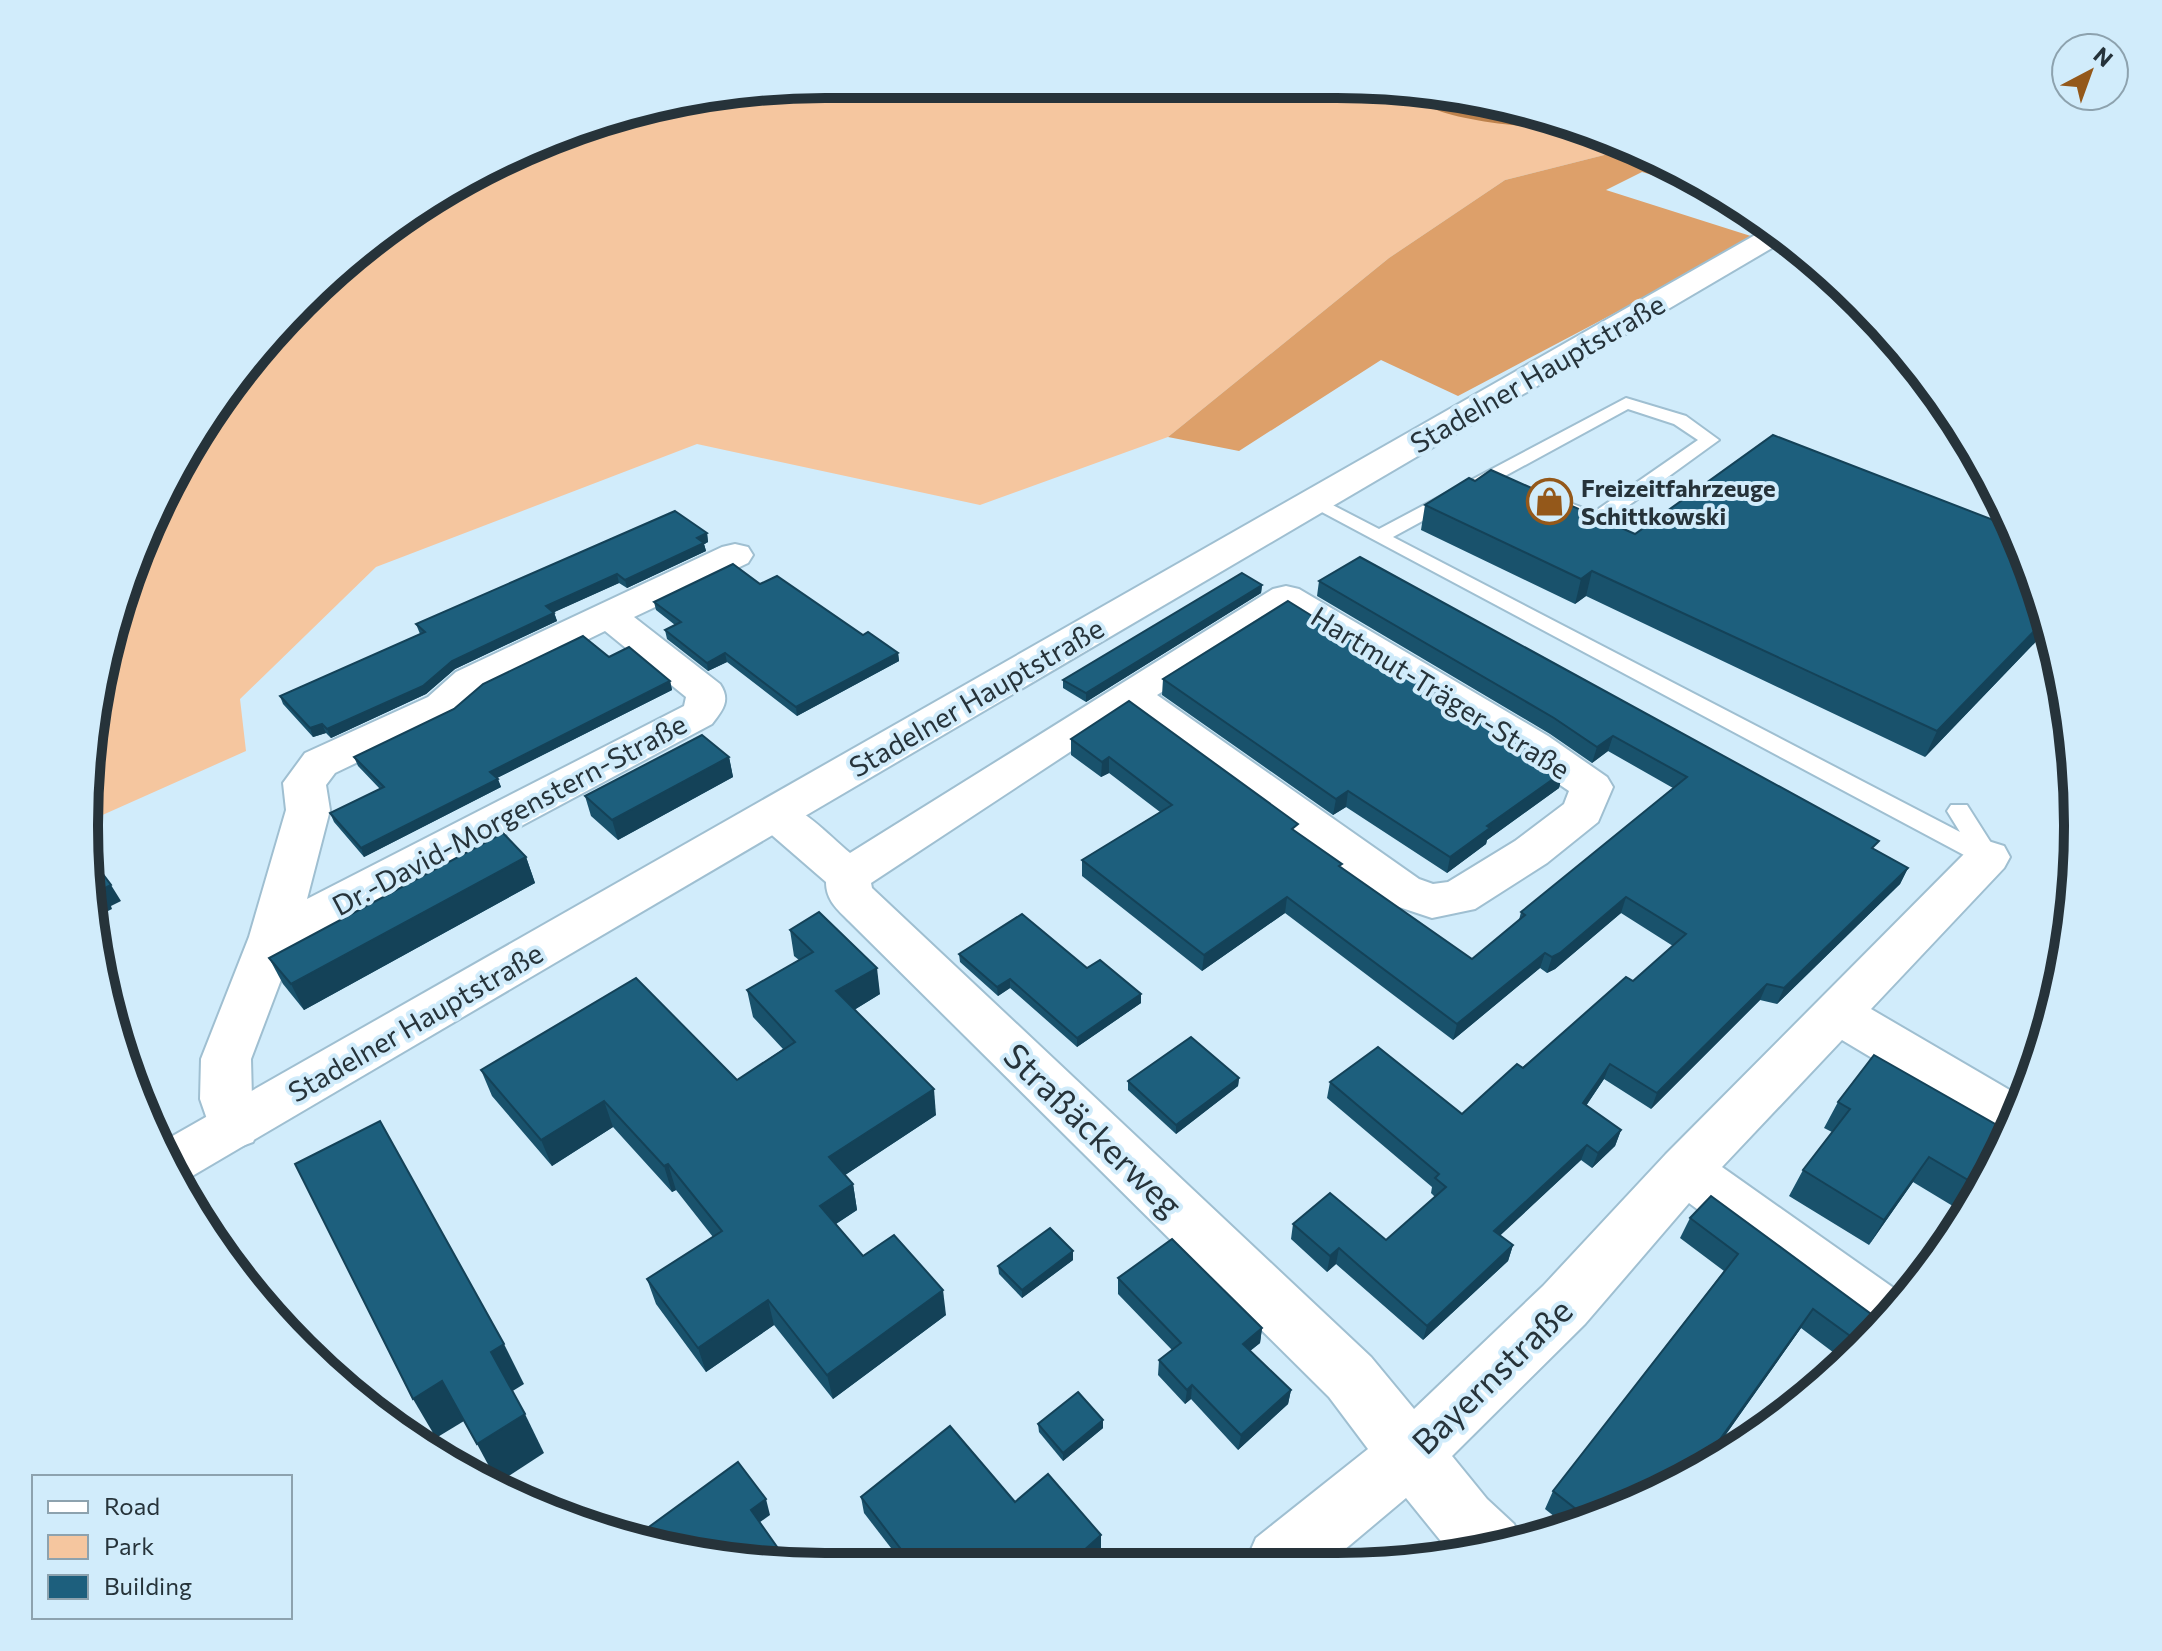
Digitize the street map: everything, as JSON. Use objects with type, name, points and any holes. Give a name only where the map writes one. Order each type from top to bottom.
[{"type":"street","name":"Stadelner Hauptstraße","points":[[179,1159],[1771,242]]},
{"type":"street","name":"Dr.-David-Morgenstern-Straße","points":[[234,1127],[226,1099],[226,1059],[273,937],[308,810],[304,783],[320,763],[442,706],[470,681],[735,555]]},
{"type":"street","name":"Hartmut-Träger-Straße","points":[[848,876],[1130,695],[1286,597],[1533,746],[1592,787],[1583,812],[1531,852],[1459,897],[1432,901],[1403,891],[1130,695]]},
{"type":"street","name":"Dr.-David-Morgenstern-Straße","points":[[273,937],[698,715],[705,706],[706,693],[608,615]]},
{"type":"street","name":"Straßäckerweg","points":[[774,814],[848,876],[849,893],[1350,1377],[1464,1522],[1481,1538]]},
{"type":"street","name":"Bayernstraße","points":[[1289,1553],[1411,1454],[1564,1305],[1685,1170],[1988,857]]},
{"type":"street","points":[[1837,1013],[2005,1113]]},
{"type":"street","points":[[1685,1170],[1878,1310]]},
{"type":"lane","points":[[1379,537],[1501,478],[1626,403],[1680,420],[1710,440],[1596,520],[1552,501]]},
{"type":"lane","points":[[1314,503],[1988,857]]},
{"type":"lane","points":[[1959,811],[1988,857]]},
{"type":"green space","points":[[826,98],[1384,100],[1478,112],[1525,123],[1614,153],[1505,180],[1389,258],[1168,437],[980,505],[697,444],[376,567],[240,699],[246,751],[98,817],[104,731],[123,637],[153,547],[173,504],[195,462],[248,383],[311,311],[383,248],[421,221],[462,195],[547,153],[637,123],[684,112],[731,104]]},
{"type":"shaded area","points":[[1424,103],[1478,112],[1536,126],[1459,117]]},
{"type":"shaded area","points":[[1614,153],[1675,182],[1642,172],[1606,190],[1757,238],[1458,396],[1381,360],[1239,451],[1168,437],[1389,258],[1505,180]]},
{"type":"building","points":[[1773,435],[1997,521],[2036,629],[1937,731],[1592,571],[1581,579],[1425,505],[1469,478],[1475,481],[1491,470],[1635,534]]},
{"type":"building","points":[[675,511],[707,533],[697,538],[704,543],[625,580],[617,574],[546,606],[554,613],[452,661],[423,686],[327,729],[322,724],[310,728],[280,696],[425,632],[416,624]]},
{"type":"building","points":[[1360,557],[1879,841],[1872,848],[1908,868],[1784,988],[1767,984],[1657,1093],[1610,1064],[1583,1103],[1621,1130],[1598,1153],[1587,1145],[1494,1231],[1513,1245],[1427,1326],[1339,1248],[1330,1256],[1293,1224],[1330,1193],[1386,1240],[1446,1187],[1435,1178],[1439,1174],[1330,1082],[1378,1047],[1462,1114],[1517,1064],[1523,1068],[1626,977],[1633,981],[1686,934],[1626,897],[1560,953],[1552,957],[1545,953],[1457,1024],[1287,897],[1204,955],[1082,860],[1172,805],[1109,757],[1102,762],[1071,739],[1129,701],[1298,824],[1292,829],[1342,864],[1339,866],[1472,959],[1525,915],[1521,912],[1687,777],[1613,736],[1597,747],[1554,718],[1319,581]]},
{"type":"building","points":[[733,564],[760,584],[777,576],[863,635],[868,632],[898,653],[796,707],[725,653],[707,663],[665,630],[681,622],[654,602]]},
{"type":"building","points":[[1242,573],[1262,585],[1086,693],[1063,680]]},
{"type":"building","points":[[1288,601],[1563,772],[1487,826],[1490,828],[1450,857],[1348,791],[1336,799],[1163,679]]},
{"type":"building","points":[[583,636],[609,657],[629,647],[670,681],[490,772],[498,779],[361,848],[330,813],[384,787],[354,757],[454,709],[483,684]]},
{"type":"building","points":[[702,735],[729,757],[612,820],[585,796]]},
{"type":"building","points":[[503,833],[526,857],[291,984],[269,958]]},
{"type":"building","points":[[100,870],[111,885],[101,890]]},
{"type":"building","points":[[819,912],[877,968],[836,991],[934,1089],[829,1157],[853,1184],[820,1206],[863,1256],[894,1235],[943,1290],[827,1375],[768,1300],[698,1348],[647,1279],[722,1231],[668,1164],[664,1166],[604,1101],[541,1140],[481,1070],[636,978],[737,1080],[795,1042],[747,990],[813,952],[790,930]]},
{"type":"building","points":[[1022,914],[1087,968],[1100,960],[1141,994],[1077,1038],[1010,979],[997,987],[959,954]]},
{"type":"building","points":[[1191,1037],[1239,1078],[1176,1125],[1128,1081]]},
{"type":"building","points":[[1874,1055],[1999,1126],[1971,1182],[1929,1157],[1884,1220],[1803,1170],[1850,1109],[1838,1102]]},
{"type":"building","points":[[380,1121],[504,1344],[491,1352],[525,1414],[477,1444],[442,1381],[413,1399],[295,1164]]},
{"type":"building","points":[[1711,1196],[1873,1316],[1853,1338],[1813,1309],[1715,1447],[1658,1478],[1578,1511],[1553,1491],[1738,1254],[1690,1218]]},
{"type":"building","points":[[1050,1228],[1073,1251],[1022,1290],[998,1266]]},
{"type":"building","points":[[1172,1239],[1262,1328],[1243,1344],[1291,1390],[1241,1435],[1192,1385],[1187,1390],[1159,1360],[1181,1343],[1118,1278]]},
{"type":"building","points":[[1078,1392],[1103,1420],[1063,1453],[1038,1424]]},
{"type":"building","points":[[950,1426],[1015,1502],[1048,1474],[1101,1535],[1081,1553],[904,1553],[861,1497]]},
{"type":"building","points":[[738,1462],[766,1499],[751,1510],[780,1551],[731,1547],[645,1530]]},
{"type":"place","name":"Freizeitfahrzeuge Schittkowski","points":[[1550,501]]}]
